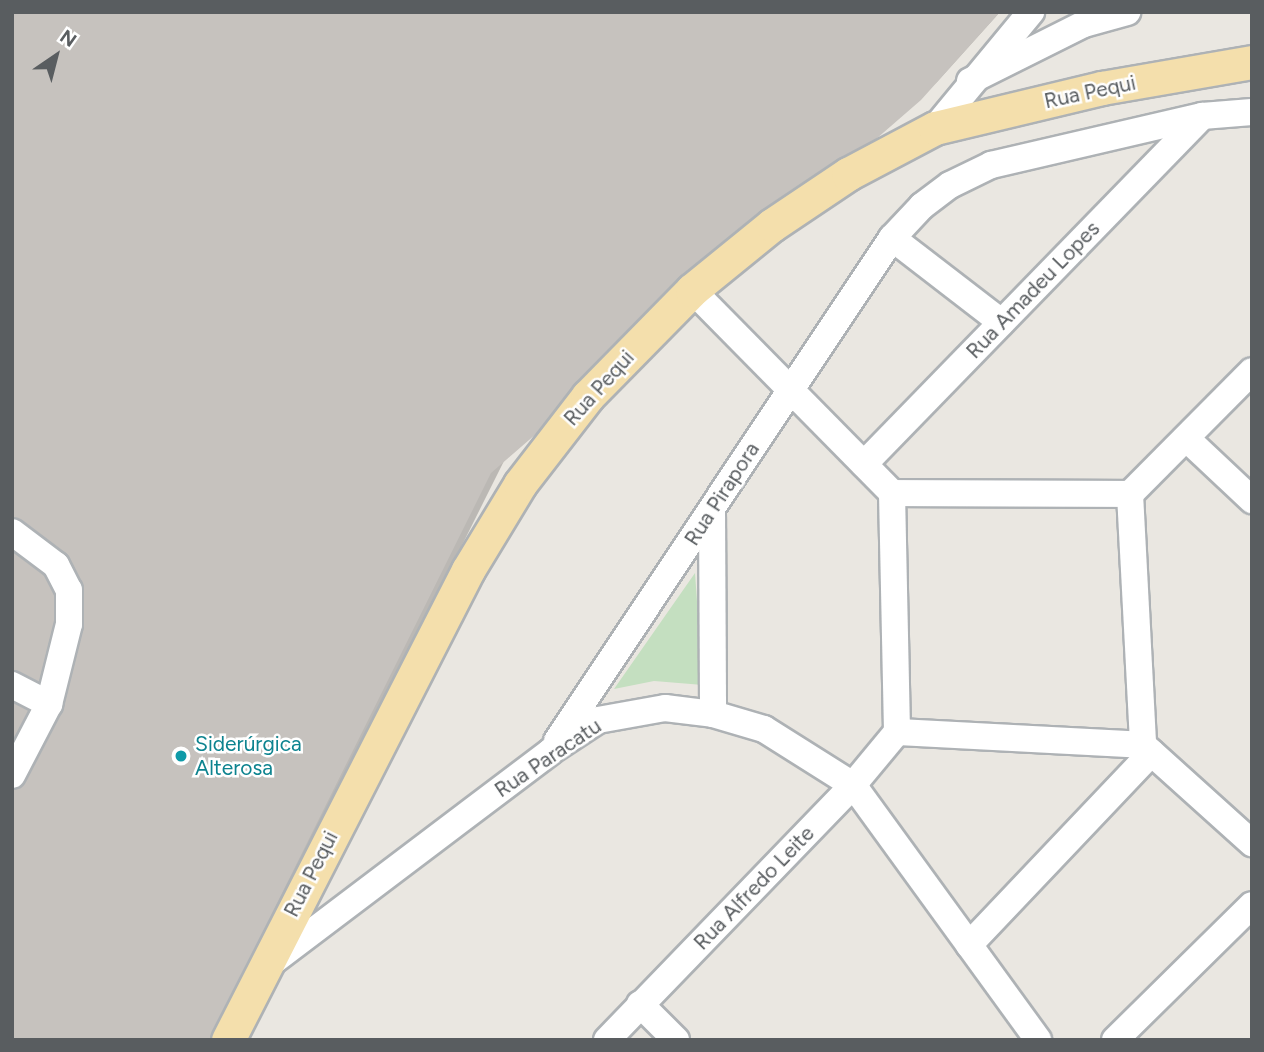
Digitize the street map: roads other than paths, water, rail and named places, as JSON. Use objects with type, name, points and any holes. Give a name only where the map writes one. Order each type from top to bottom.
[{"type":"main road","name":"Rua Pequi","points":[[228,1040],[260,972],[468,570],[520,484],[588,396],[692,290],[772,225],[848,174],[935,128],[1102,88],[1252,62]]},
{"type":"street","points":[[935,128],[970,81],[1031,12]]},
{"type":"street","points":[[970,81],[1084,24],[1127,12]]},
{"type":"street","name":"Rua Pirapora","points":[[551,751],[892,237],[950,185],[992,164],[1202,116],[1252,112]]},
{"type":"street","name":"Rua Amadeu Lopes","points":[[864,464],[1202,116]]},
{"type":"street","points":[[892,237],[1001,322]]},
{"type":"street","points":[[692,290],[892,492],[897,732],[1147,749],[1252,843]]},
{"type":"street","points":[[892,492],[1130,494],[1188,440],[1252,371]]},
{"type":"street","points":[[1188,440],[1252,500]]},
{"type":"street","points":[[969,945],[1147,749],[1130,494]]},
{"type":"street","points":[[712,510],[713,714]]},
{"type":"street","points":[[12,531],[57,565],[69,590],[69,624],[48,704],[12,775]]},
{"type":"street","points":[[12,685],[48,704]]},
{"type":"street","name":"Rua Paracatu","points":[[260,972],[551,751],[598,720],[631,711],[666,708],[713,714],[764,729],[853,785],[1038,1040]]},
{"type":"street","name":"Rua Alfredo Leite","points":[[607,1040],[853,785],[897,732]]},
{"type":"street","points":[[1115,1040],[1252,905]]},
{"type":"street","points":[[640,1004],[676,1040]]},
{"type":"place","name":"Siderúrgica Alterosa","points":[[181,756]]}]
